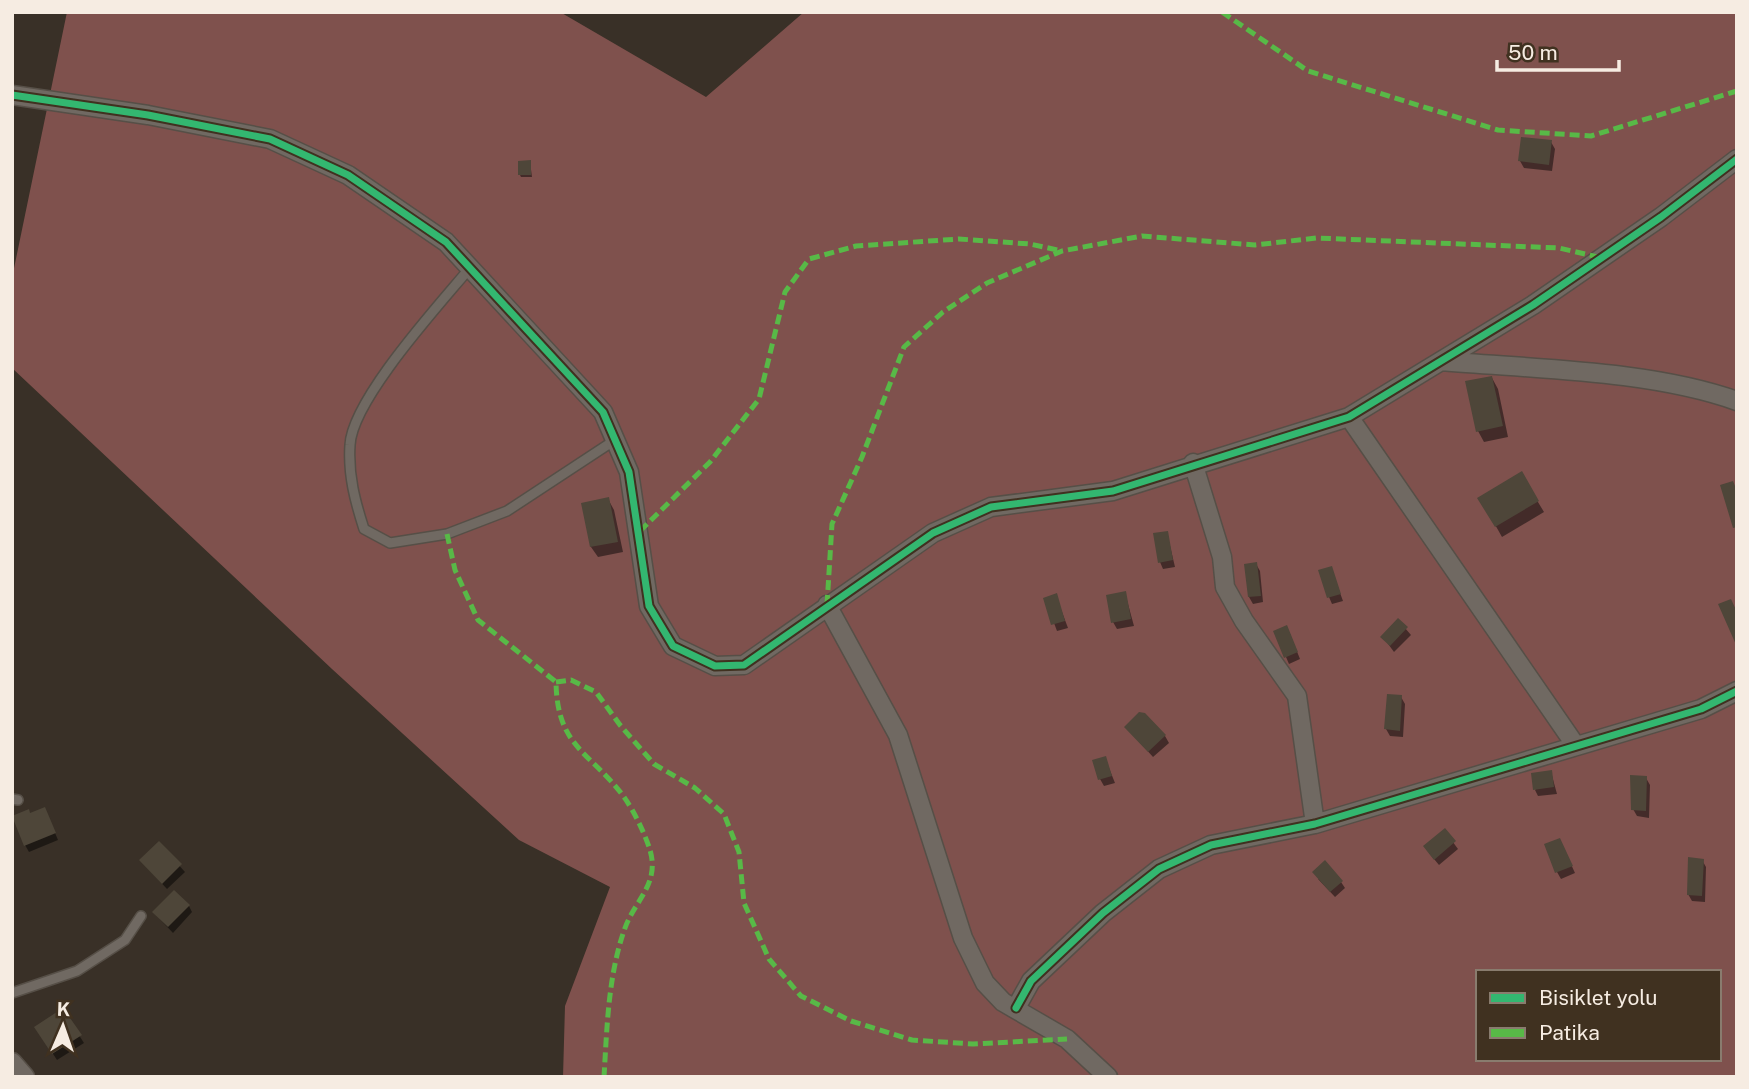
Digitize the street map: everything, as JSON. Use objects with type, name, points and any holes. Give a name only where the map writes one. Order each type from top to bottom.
[{"type":"street","points":[[12,95],[120,111],[270,139],[348,175],[446,242],[603,412],[629,472],[649,606],[673,646],[715,666],[744,666],[827,605],[933,533],[991,507],[1113,491],[1194,463],[1349,417],[1544,297],[1661,217],[1737,159]]},
{"type":"street","points":[[1441,361],[1653,380],[1737,401]]},
{"type":"street","points":[[1349,417],[1576,746]]},
{"type":"street","points":[[1194,463],[1223,557],[1225,587],[1244,621],[1297,696],[1315,824]]},
{"type":"street","points":[[827,605],[898,735],[963,939],[985,983],[1003,1002],[1066,1039],[1108,1077]]},
{"type":"street","points":[[1016,1008],[1031,981],[1103,913],[1159,869],[1211,845],[1315,824],[1701,709],[1737,691]]},
{"type":"street","points":[[12,1062],[25,1077]]},
{"type":"lane","points":[[469,269],[412,336],[366,402],[349,442],[351,488],[364,529],[390,543],[447,534],[507,511],[615,440]]},
{"type":"lane","points":[[12,993],[77,971],[125,940],[141,916]]},
{"type":"shaded area","points":[[67,12],[560,12],[706,97],[804,12],[1737,12],[1737,1077],[563,1077],[565,1006],[610,887],[519,840],[332,669],[12,368],[12,278]]},
{"type":"building","points":[[1521,137],[1552,140],[1549,165],[1518,161]]},
{"type":"building","points":[[531,160],[531,175],[518,175],[518,161]]},
{"type":"building","points":[[1492,376],[1503,426],[1476,432],[1465,381]]},
{"type":"building","points":[[1522,471],[1539,501],[1495,527],[1477,498]]},
{"type":"building","points":[[1733,481],[1737,491],[1737,527],[1733,528],[1720,485]]},
{"type":"building","points":[[609,497],[618,542],[590,547],[581,503]]},
{"type":"building","points":[[1168,531],[1173,560],[1158,563],[1153,533]]},
{"type":"building","points":[[1257,562],[1261,596],[1248,597],[1244,564]]},
{"type":"building","points":[[1332,566],[1341,594],[1327,598],[1318,570]]},
{"type":"building","points":[[1126,591],[1131,619],[1111,623],[1106,595]]},
{"type":"building","points":[[1057,593],[1065,621],[1051,625],[1043,598]]},
{"type":"building","points":[[1731,599],[1737,612],[1737,647],[1718,604]]},
{"type":"building","points":[[1398,618],[1408,627],[1390,646],[1380,637]]},
{"type":"building","points":[[1287,625],[1298,652],[1284,658],[1273,631]]},
{"type":"building","points":[[1387,694],[1402,695],[1400,731],[1384,729]]},
{"type":"building","points":[[1139,712],[1145,713],[1166,735],[1148,752],[1124,727]]},
{"type":"building","points":[[1106,756],[1112,776],[1098,780],[1092,760]]},
{"type":"building","points":[[1552,770],[1554,787],[1533,790],[1531,773]]},
{"type":"building","points":[[1630,775],[1647,776],[1646,811],[1631,810]]},
{"type":"building","points":[[45,807],[56,833],[24,846],[12,816],[29,809],[30,813]]},
{"type":"building","points":[[1445,828],[1456,841],[1434,860],[1423,846]]},
{"type":"building","points":[[1560,838],[1573,866],[1555,873],[1544,844]]},
{"type":"building","points":[[159,841],[182,864],[162,884],[139,860]]},
{"type":"building","points":[[1688,857],[1704,859],[1702,896],[1687,895]]},
{"type":"building","points":[[1325,860],[1343,881],[1330,892],[1312,872]]},
{"type":"building","points":[[174,890],[190,905],[168,927],[152,912]]},
{"type":"building","points":[[63,1008],[82,1035],[52,1054],[34,1027]]},
{"type":"marked path","points":[[1222,12],[1308,71],[1498,130],[1591,136],[1737,91]]},
{"type":"marked path","points":[[827,605],[832,524],[862,457],[904,347],[943,312],[987,283],[1062,251],[1142,236],[1255,245],[1316,238],[1559,248],[1602,258]]},
{"type":"marked path","points":[[640,531],[710,462],[759,399],[785,292],[809,259],[856,246],[959,239],[1030,244],[1062,251]]},
{"type":"marked path","points":[[447,534],[455,570],[478,620],[556,682],[562,721],[569,736],[624,797],[650,850],[652,873],[629,918],[615,964],[609,1002],[604,1077]]},
{"type":"marked path","points":[[556,682],[571,680],[596,692],[654,764],[695,788],[724,814],[739,852],[744,903],[769,959],[801,996],[851,1021],[912,1040],[973,1044],[1067,1039]]},
{"type":"cycle path","points":[[12,95],[148,115],[270,139],[348,175],[446,242],[603,412],[629,472],[649,606],[673,646],[715,666],[744,665],[933,533],[991,507],[1113,491],[1349,417],[1533,305],[1661,217],[1737,159]]},
{"type":"cycle path","points":[[1016,1008],[1031,981],[1103,913],[1159,869],[1211,845],[1315,824],[1701,709],[1737,691]]}]
